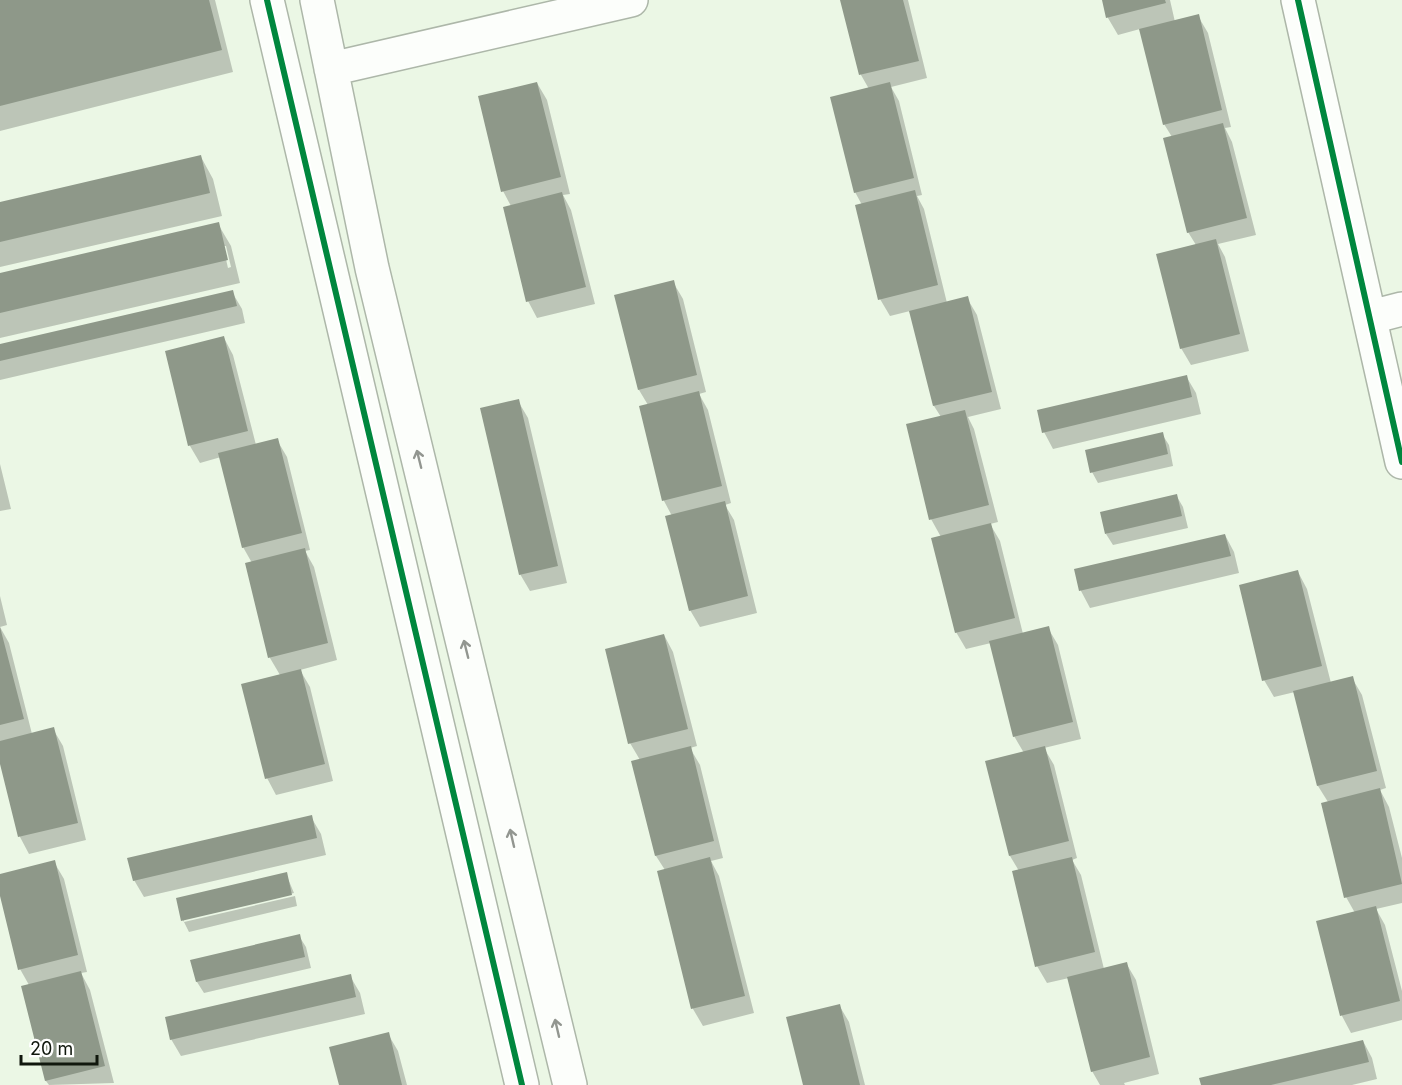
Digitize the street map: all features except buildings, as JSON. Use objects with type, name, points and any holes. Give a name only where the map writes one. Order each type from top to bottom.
[{"type":"street","points":[[267,0],[522,1085]]},
{"type":"street","points":[[316,0],[372,268],[570,1085]]},
{"type":"street","points":[[331,69],[631,0]]},
{"type":"street","points":[[1298,0],[1402,462]]},
{"type":"street","points":[[1371,317],[1402,309]]},
{"type":"cycle path","points":[[267,0],[522,1085]]},
{"type":"cycle path","points":[[1298,0],[1402,462]]}]
